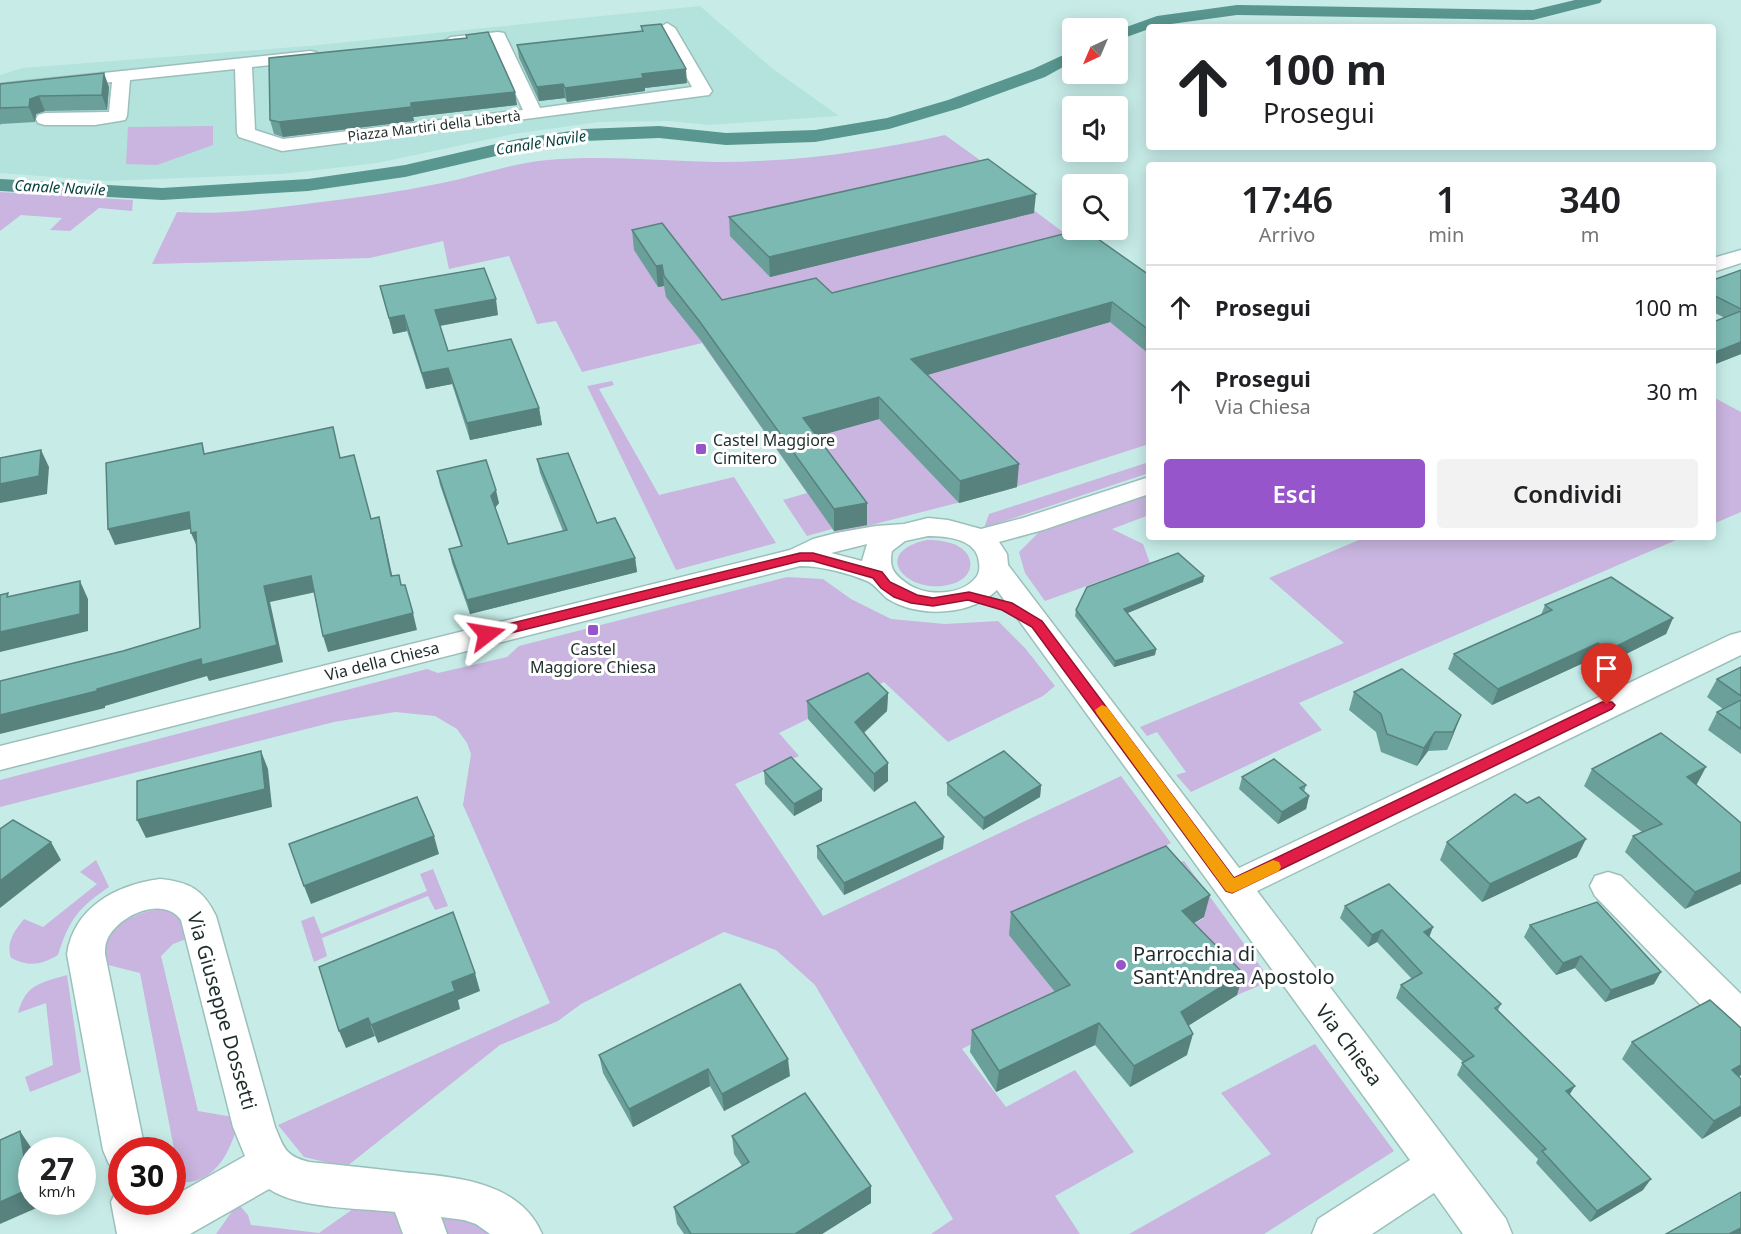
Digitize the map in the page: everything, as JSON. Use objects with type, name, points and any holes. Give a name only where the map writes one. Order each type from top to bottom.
[{"type":"street","points":[[534,114],[703,91],[667,28]]},
{"type":"street","name":"Piazza Martiri della Libertà","points":[[243,63],[246,133],[282,145],[534,114],[498,37],[428,44]]},
{"type":"street","points":[[0,89],[324,55]]},
{"type":"street","points":[[45,119],[95,119],[118,116],[126,75]]},
{"type":"street","points":[[1716,264],[1741,256]]},
{"type":"street","points":[[987,553],[1033,524],[1146,486]]},
{"type":"street","points":[[922,527],[957,530],[987,553],[991,578],[982,588],[969,596],[943,601],[915,600],[899,594],[886,585],[878,575],[874,562],[878,550],[888,540],[903,532],[922,527]]},
{"type":"street","name":"Via della Chiesa","points":[[800,557],[811,550],[864,536],[903,532]]},
{"type":"street","name":"Via Chiesa","points":[[987,553],[1037,624],[1490,1234]]},
{"type":"street","name":"Via della Chiesa","points":[[0,758],[668,588],[800,557],[813,557],[878,575]]},
{"type":"street","name":"Via Chiesa","points":[[969,596],[1007,607],[1037,624]]},
{"type":"street","points":[[1232,886],[1741,642]]},
{"type":"street","points":[[1608,886],[1741,1020]]},
{"type":"street","name":"Via Giuseppe Dossetti","points":[[121,1137],[86,954],[89,937],[99,922],[114,910],[129,900],[147,894],[164,893],[180,897],[193,904],[198,916],[254,1127],[270,1165]]},
{"type":"street","points":[[148,1234],[270,1165],[288,1177],[309,1182],[420,1222],[464,1199],[491,1209],[511,1223],[520,1234]]},
{"type":"street","points":[[1334,1234],[1439,1165]]},
{"type":"street","points":[[135,1215],[139,1234]]},
{"type":"shaded area","points":[[700,6],[773,69],[839,116],[708,125],[670,121],[599,122],[513,134],[377,163],[282,174],[107,181],[0,173],[0,75],[22,68],[308,46]]},
{"type":"shaded area","points":[[213,126],[213,145],[157,165],[126,164],[128,127]]},
{"type":"shaded area","points":[[945,135],[991,168],[991,178],[1062,231],[1062,240],[1073,240],[1146,295],[1146,445],[1000,492],[836,534],[832,529],[807,536],[783,500],[807,493],[702,343],[582,372],[556,321],[537,324],[509,256],[449,269],[443,241],[370,258],[152,264],[177,212],[245,211],[361,197],[426,186],[548,160],[590,158],[745,162],[860,151]]},
{"type":"shaded area","points":[[0,192],[133,200],[132,211],[99,208],[70,231],[50,230],[62,218],[21,215],[0,231]]},
{"type":"shaded area","points":[[612,381],[614,385],[599,389],[659,495],[734,477],[776,543],[676,570],[587,386]]},
{"type":"shaded area","points":[[1716,399],[1741,412],[1741,512],[1716,523]]},
{"type":"shaded area","points":[[1146,463],[1146,474],[984,528],[989,514]]},
{"type":"shaded area","points":[[1146,496],[1146,516],[1112,529],[1143,544],[1150,563],[1045,601],[1025,573],[1019,552],[1040,531]]},
{"type":"shaded area","points":[[927,540],[947,542],[964,550],[970,560],[966,576],[955,583],[939,586],[923,585],[911,580],[902,572],[897,564],[899,554],[909,546]]},
{"type":"shaded area","points":[[1359,540],[1676,540],[1299,703],[1322,730],[1191,792],[1176,775],[1186,772],[1157,732],[1147,736],[1140,727],[1344,643],[1269,578]]},
{"type":"shaded area","points":[[787,577],[823,579],[851,599],[891,619],[945,624],[998,621],[1025,648],[1055,686],[1043,696],[948,742],[884,682],[779,733],[799,756],[735,784],[823,916],[1121,776],[1171,843],[1142,859],[1059,998],[962,1049],[1006,1107],[1075,1070],[1134,1152],[1055,1196],[1080,1234],[931,1234],[953,1219],[815,985],[776,950],[724,932],[581,1004],[558,1021],[500,1045],[346,1167],[304,1157],[278,1125],[550,1003],[463,805],[471,754],[467,743],[457,729],[435,716],[395,712],[334,722],[0,807],[0,780],[427,669],[438,673],[507,657],[519,646]]},
{"type":"shaded area","points":[[96,860],[109,887],[76,916],[66,933],[58,955],[35,964],[11,958],[10,942],[24,919],[43,927],[97,884],[80,872]]},
{"type":"shaded area","points":[[1184,861],[1271,981],[1237,995],[1177,933],[1204,918],[1161,868]]},
{"type":"shaded area","points":[[433,869],[448,906],[435,910],[428,896],[322,938],[327,956],[314,962],[301,921],[314,916],[321,934],[427,891],[420,874]]},
{"type":"shaded area","points":[[168,909],[180,915],[189,938],[173,944],[161,956],[198,1111],[239,1118],[234,1136],[221,1162],[207,1176],[189,1182],[186,1182],[186,1137],[172,1137],[140,973],[104,964],[104,940],[118,926],[132,917]]},
{"type":"shaded area","points":[[67,975],[81,1072],[30,1092],[25,1077],[53,1065],[46,1003],[18,1013],[21,1003],[35,986]]},
{"type":"shaded area","points":[[1315,1044],[1394,1151],[1264,1234],[1129,1234],[1271,1154],[1221,1093]]},
{"type":"shaded area","points":[[360,1204],[393,1209],[414,1234],[216,1234],[233,1210],[240,1206],[248,1215],[251,1225],[319,1233]]},
{"type":"shaded area","points":[[457,1212],[493,1234],[443,1234],[439,1216]]},
{"type":"building","points":[[661,24],[686,69],[642,74],[643,78],[565,88],[563,84],[537,87],[517,45],[643,31],[641,26]]},
{"type":"building","points":[[488,32],[515,92],[411,103],[411,107],[279,122],[270,120],[269,58],[467,38],[466,35]]},
{"type":"building","points":[[104,73],[102,95],[39,96],[30,99],[29,107],[0,108],[0,84]]},
{"type":"building","points":[[988,159],[1036,194],[769,257],[729,217]]},
{"type":"building","points":[[662,223],[722,300],[816,278],[832,293],[1062,234],[1062,240],[1099,240],[1146,273],[1146,328],[1112,302],[911,359],[1019,464],[960,481],[879,397],[803,418],[867,503],[834,509],[700,322],[664,276],[662,265],[656,266],[632,230]]},
{"type":"building","points":[[484,268],[496,299],[435,310],[448,351],[511,339],[539,408],[467,423],[448,368],[422,373],[404,315],[389,318],[380,286]]},
{"type":"building","points":[[1741,270],[1741,309],[1716,296],[1716,279]]},
{"type":"building","points":[[1741,311],[1741,342],[1716,352],[1716,321]]},
{"type":"building","points":[[333,427],[340,458],[354,455],[371,519],[379,517],[391,576],[399,575],[401,585],[405,585],[413,613],[323,636],[311,576],[264,586],[277,645],[202,665],[201,659],[97,689],[97,691],[0,715],[0,681],[123,651],[200,628],[196,532],[191,533],[189,512],[108,529],[106,463],[202,443],[204,454]]},
{"type":"building","points":[[41,450],[39,476],[0,484],[0,458]]},
{"type":"building","points":[[568,453],[597,523],[615,518],[635,558],[467,600],[449,549],[462,546],[437,471],[486,460],[496,490],[491,496],[508,544],[567,530],[537,459]]},
{"type":"building","points":[[1178,553],[1204,576],[1124,609],[1156,649],[1115,661],[1076,610],[1087,587]]},
{"type":"building","points":[[1611,577],[1673,618],[1609,650],[1598,643],[1498,689],[1454,654],[1552,610],[1545,605]]},
{"type":"building","points":[[80,581],[80,614],[0,632],[0,595],[8,593],[7,597]]},
{"type":"building","points":[[1741,667],[1741,696],[1717,679]]},
{"type":"building","points":[[1402,669],[1461,715],[1453,732],[1435,732],[1424,748],[1387,734],[1381,714],[1354,692]]},
{"type":"building","points":[[868,673],[888,693],[855,722],[888,763],[874,774],[807,701]]},
{"type":"building","points":[[1741,700],[1741,729],[1717,712]]},
{"type":"building","points":[[1661,733],[1706,767],[1687,777],[1741,823],[1741,872],[1695,892],[1633,836],[1662,824],[1592,769]]},
{"type":"building","points":[[261,751],[265,789],[137,820],[137,781]]},
{"type":"building","points":[[1004,751],[1041,785],[984,818],[947,783]]},
{"type":"building","points":[[791,757],[822,789],[794,804],[764,771]]},
{"type":"building","points":[[1274,759],[1306,785],[1300,788],[1309,796],[1282,812],[1242,777]]},
{"type":"building","points":[[1515,794],[1527,803],[1539,797],[1586,839],[1490,884],[1447,842]]},
{"type":"building","points":[[417,797],[434,836],[304,886],[289,844]]},
{"type":"building","points":[[915,802],[944,837],[844,883],[817,846]]},
{"type":"building","points":[[13,820],[51,842],[0,881],[0,829]]},
{"type":"building","name":"Parrocchia di Sant'Andrea Apostolo","points":[[1166,846],[1210,895],[1182,911],[1243,973],[1181,1012],[1193,1034],[1134,1066],[1099,1023],[999,1071],[972,1030],[1070,985],[1011,912]]},
{"type":"building","points":[[1389,884],[1433,927],[1424,932],[1501,1004],[1495,1008],[1575,1086],[1566,1091],[1651,1179],[1597,1211],[1542,1151],[1546,1149],[1462,1063],[1474,1056],[1401,985],[1422,973],[1382,930],[1372,935],[1345,906]]},
{"type":"building","points":[[1597,902],[1661,972],[1611,990],[1581,956],[1563,963],[1530,925]]},
{"type":"building","points":[[453,912],[475,973],[452,982],[455,991],[371,1025],[368,1018],[339,1031],[319,967]]},
{"type":"building","points":[[740,984],[788,1059],[722,1094],[708,1069],[629,1109],[599,1055]]},
{"type":"building","points":[[1710,1000],[1741,1028],[1741,1065],[1732,1070],[1741,1079],[1741,1106],[1714,1121],[1632,1042]]},
{"type":"building","points":[[805,1093],[871,1186],[795,1234],[691,1234],[674,1207],[749,1162],[732,1136]]},
{"type":"building","points":[[20,1131],[21,1137],[18,1137],[18,1194],[0,1202],[0,1140]]},
{"type":"building","points":[[1741,1192],[1741,1228],[1729,1234],[1666,1234]]},
{"type":"waterway","name":"Canale Navile","points":[[1149,24],[1237,10],[1533,15],[1594,0]]},
{"type":"waterway","name":"Canale Navile","points":[[1128,31],[1146,25]]},
{"type":"waterway","name":"Canale Navile","points":[[0,185],[162,194],[308,185],[405,171],[518,145],[584,135],[659,132],[726,139],[815,136],[889,123],[954,104],[1039,73],[1062,61]]},
{"type":"slow traffic","points":[[1102,710],[1232,886],[1273,867]]},
{"type":"place","name":"Castel Maggiore Cimitero","points":[[701,449]]},
{"type":"place","name":"Castel Maggiore Chiesa","points":[[593,630]]},
{"type":"place","name":"Parrocchia di Sant'Andrea Apostolo","points":[[1121,965]]},
{"type":"route","points":[[487,634],[800,557],[813,557],[878,575],[886,585],[899,594],[915,600],[952,601],[969,596],[1007,607],[1037,624],[1232,886],[1607,705]]}]
